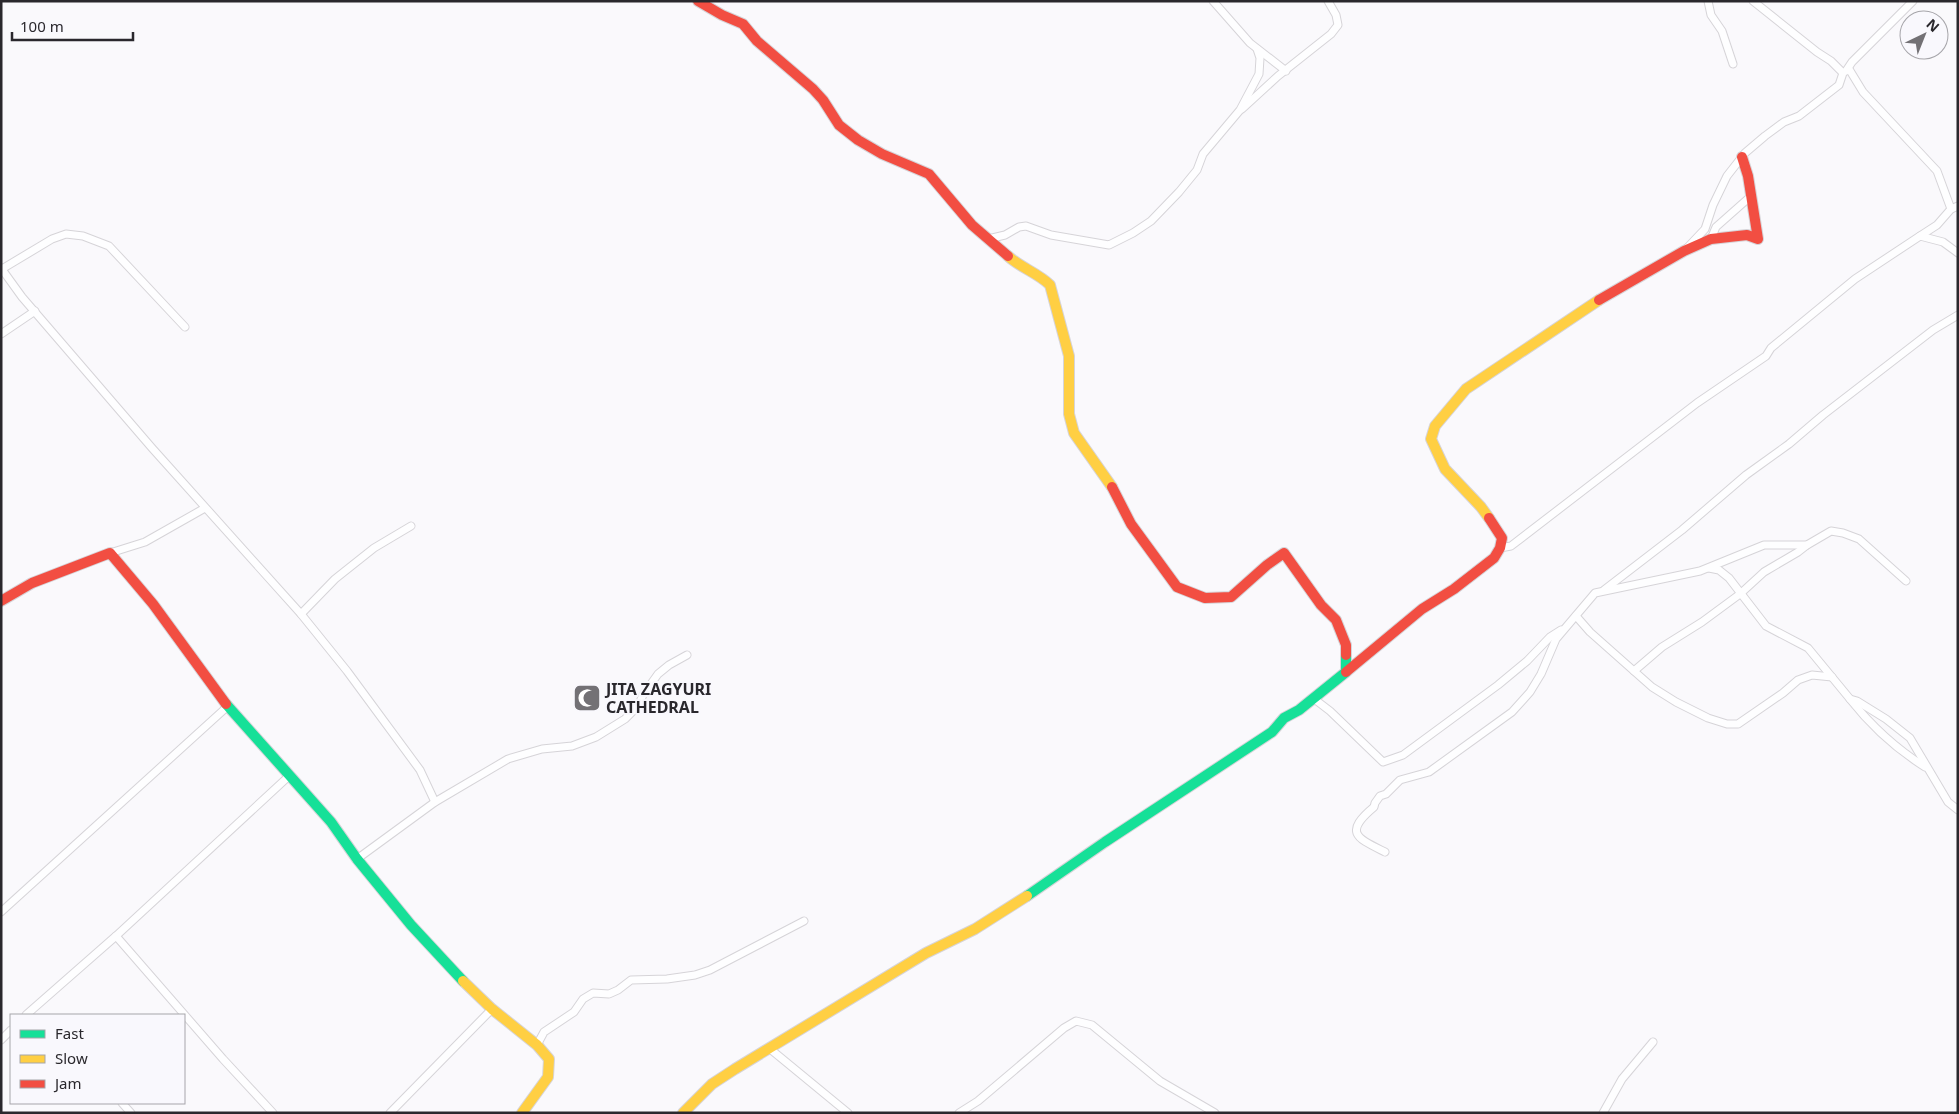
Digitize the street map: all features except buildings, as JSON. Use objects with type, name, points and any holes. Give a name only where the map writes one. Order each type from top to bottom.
[{"type":"street","points":[[698,1],[722,15],[743,24],[757,42],[813,89],[823,100],[839,125],[858,140],[882,154],[929,174],[972,225],[1014,262],[1042,277],[1050,285],[1069,356],[1069,414],[1074,433],[1110,484],[1132,524],[1177,587],[1205,598],[1231,597],[1267,565],[1284,553],[1321,605],[1336,620],[1346,645],[1346,672]]},
{"type":"street","points":[[1213,1],[1257,49],[1286,71]]},
{"type":"street","points":[[988,239],[1005,236],[1019,227],[1026,226],[1051,234],[1109,245],[1122,240],[1151,221],[1197,170],[1203,154],[1240,110],[1278,76],[1331,34],[1338,25],[1336,15],[1328,1]]},
{"type":"street","points":[[1708,1],[1711,15],[1722,31],[1733,64]]},
{"type":"street","points":[[1500,548],[1511,546],[1697,403],[1766,356],[1771,348],[1855,279],[1937,225],[1954,207],[1937,171],[1863,92],[1846,71],[1817,52],[1753,1]]},
{"type":"street","points":[[1684,251],[1705,229],[1713,205],[1724,183],[1742,158],[1765,136],[1784,122],[1799,116],[1839,85],[1852,62],[1913,1]]},
{"type":"street","points":[[1240,110],[1259,74],[1260,58],[1257,49]]},
{"type":"street","points":[[683,1113],[712,1084],[926,953],[976,929],[1007,910],[1105,842],[1272,732],[1284,718],[1299,710],[1422,609],[1454,589],[1494,558],[1500,548],[1502,538],[1481,507],[1465,492],[1446,469],[1431,439],[1434,426],[1466,389],[1616,289],[1684,251],[1711,239],[1747,236],[1758,239],[1748,176],[1742,158]]},
{"type":"street","points":[[1711,239],[1716,227],[1751,196]]},
{"type":"street","points":[[185,327],[109,246],[83,236],[66,234],[52,239],[2,269],[35,311],[301,614],[347,671],[420,770],[435,802]]},
{"type":"street","points":[[1920,236],[1943,242],[1958,253]]},
{"type":"street","points":[[1,334],[35,311]]},
{"type":"street","points":[[1603,591],[1682,530],[1823,415],[1933,330],[1958,315]]},
{"type":"street","points":[[1,601],[32,583],[110,553],[145,542],[206,508]]},
{"type":"street","points":[[301,614],[334,579],[374,548],[411,526]]},
{"type":"street","points":[[1634,671],[1662,647],[1702,622],[1740,594],[1764,572],[1831,531],[1859,539],[1906,581]]},
{"type":"street","points":[[1385,852],[1365,844],[1356,830],[1357,824],[1374,808],[1380,796],[1386,794],[1400,780],[1429,772],[1512,712],[1530,692],[1548,660],[1556,639],[1595,593],[1708,568],[1764,545],[1807,544]]},
{"type":"street","points":[[110,553],[153,604],[228,706],[331,822],[357,859],[411,925],[492,1009],[537,1045],[548,1059],[548,1077],[522,1113]]},
{"type":"street","points":[[1708,568],[1719,570],[1729,578],[1766,626],[1808,648],[1878,732],[1902,752],[1928,769]]},
{"type":"street","points":[[1576,616],[1590,632],[1652,687],[1708,718],[1727,724],[1738,724],[1783,693],[1798,680],[1812,675],[1832,677]]},
{"type":"street","points":[[1313,698],[1330,710],[1383,762],[1392,760],[1403,755],[1498,685],[1527,661],[1550,637],[1567,627]]},
{"type":"street","points":[[357,859],[435,802],[512,757],[542,749],[572,746],[596,737],[632,714],[658,674],[687,655]]},
{"type":"street","points":[[1850,699],[1857,701],[1886,719],[1910,738],[1948,802],[1958,810]]},
{"type":"street","points":[[1,912],[228,706]]},
{"type":"street","points":[[31,1014],[290,776]]},
{"type":"street","points":[[537,1045],[544,1032],[574,1012],[583,999],[593,993],[609,994],[618,990],[630,980],[667,979],[695,975],[710,970],[804,921]]},
{"type":"street","points":[[116,936],[184,1014]]},
{"type":"street","points":[[390,1113],[492,1009]]},
{"type":"street","points":[[185,1015],[274,1113]]},
{"type":"street","points":[[959,1113],[978,1101],[1064,1028],[1076,1021],[1092,1025],[1160,1081],[1215,1113]]},
{"type":"street","points":[[1,1040],[10,1031]]},
{"type":"street","points":[[1603,1113],[1622,1079],[1653,1042]]},
{"type":"street","points":[[769,1048],[848,1113]]},
{"type":"traffic: fast","points":[[1027,896],[1272,732],[1284,718],[1299,710],[1346,672],[1346,655]]},
{"type":"traffic: fast","points":[[226,704],[331,822],[357,859],[411,925],[463,981]]},
{"type":"traffic: slow","points":[[1008,256],[1050,285],[1069,356],[1069,414],[1074,433],[1112,487]]},
{"type":"traffic: slow","points":[[1489,518],[1445,469],[1431,439],[1435,426],[1466,389],[1599,300]]},
{"type":"traffic: slow","points":[[683,1113],[712,1084],[735,1069],[926,953],[975,929],[1027,896]]},
{"type":"traffic: slow","points":[[463,981],[492,1009],[537,1045],[549,1059],[548,1077],[522,1113]]},
{"type":"traffic: jam","points":[[698,1],[722,15],[743,24],[757,41],[813,89],[823,100],[839,125],[858,140],[882,154],[929,174],[972,225],[1008,256]]},
{"type":"traffic: jam","points":[[1599,300],[1684,251],[1711,239],[1747,235],[1758,239],[1748,176],[1742,157]]},
{"type":"traffic: jam","points":[[1112,487],[1131,524],[1177,587],[1205,598],[1231,597],[1267,565],[1284,553],[1321,605],[1336,620],[1346,645],[1346,655]]},
{"type":"traffic: jam","points":[[1346,672],[1422,609],[1454,589],[1494,558],[1500,548],[1502,538],[1489,518]]},
{"type":"traffic: jam","points":[[1,601],[32,583],[110,553],[153,604],[226,704]]},
{"type":"place","name":"JITA ZAGYURI CATHEDRAL","points":[[587,698]]}]
